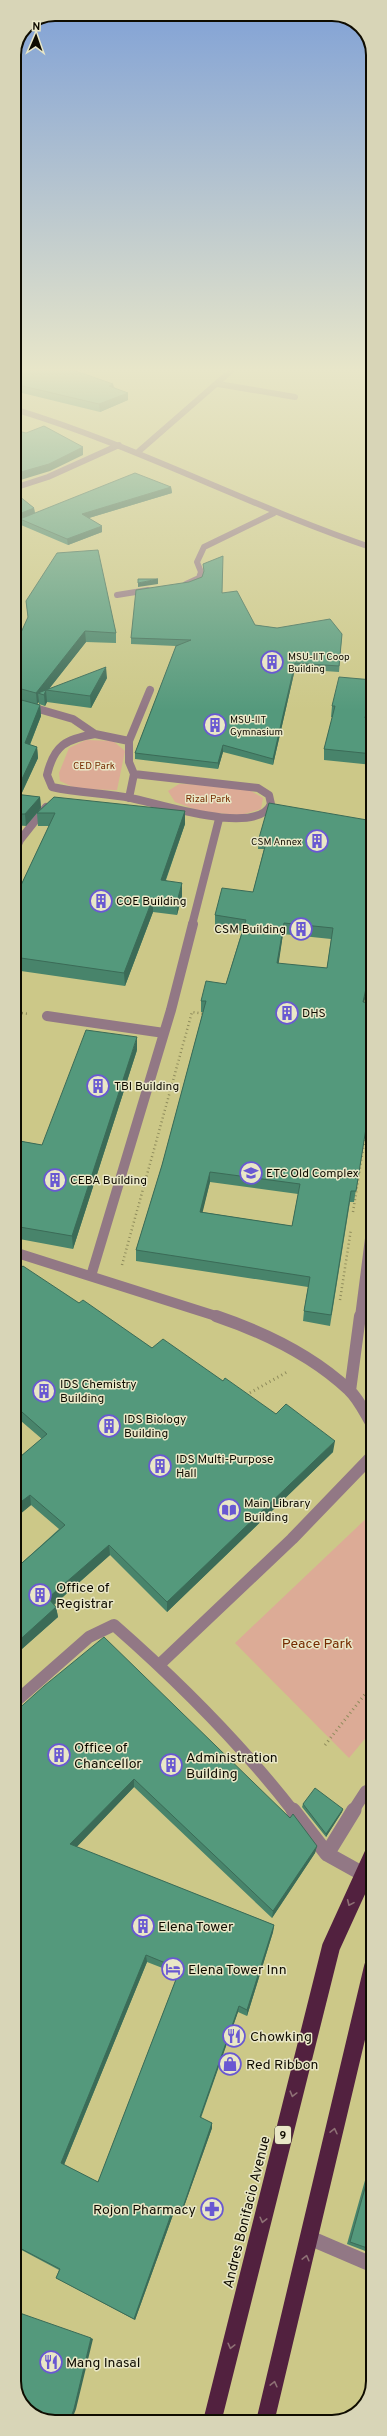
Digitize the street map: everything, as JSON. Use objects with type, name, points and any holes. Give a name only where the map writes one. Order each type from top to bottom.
[{"type":"highway","name":"Andres Bonifacio Avenue","points":[[214,2415],[331,1947],[366,1867]]},
{"type":"highway","points":[[267,2415],[310,2238],[366,1990]]},
{"type":"street","points":[[209,484],[274,513],[366,545]]},
{"type":"street","points":[[180,585],[199,578],[200,572],[197,562],[204,547],[274,513]]},
{"type":"street","points":[[117,595],[156,589]]},
{"type":"street","points":[[129,798],[134,774],[130,762],[129,741],[150,690]]},
{"type":"street","points":[[21,705],[46,710],[73,719],[95,734]]},
{"type":"street","points":[[129,741],[95,734],[76,737],[62,744],[49,767],[47,776],[52,787],[69,792],[129,798],[219,819],[251,819],[262,815],[267,812],[271,800],[268,793],[258,788],[134,774]]},
{"type":"street","points":[[21,839],[46,807],[69,792]]},
{"type":"street","points":[[91,1276],[164,1033],[219,819]]},
{"type":"street","points":[[47,1016],[164,1033]]},
{"type":"street","points":[[21,1254],[246,1326],[303,1356],[350,1390],[366,1415]]},
{"type":"street","points":[[350,1390],[366,1268]]},
{"type":"street","points":[[159,1665],[292,1539],[366,1462]]},
{"type":"street","points":[[21,1697],[89,1637],[114,1625],[159,1665],[267,1779],[327,1854],[362,1874]]},
{"type":"street","points":[[327,1854],[366,1790]]},
{"type":"street","points":[[310,2238],[366,2262]]},
{"type":"path","points":[[122,1265],[192,1012],[208,1014]]},
{"type":"path","points":[[353,1214],[366,1128]]},
{"type":"path","points":[[340,1300],[352,1221]]},
{"type":"path","points":[[244,1397],[287,1372]]},
{"type":"path","points":[[325,1745],[366,1693]]},
{"type":"green space","name":"CED Park","points":[[86,740],[113,741],[125,751],[117,790],[77,789],[60,781],[59,773],[69,748]]},
{"type":"green space","name":"Rizal Park","points":[[179,784],[216,785],[246,788],[263,798],[261,809],[241,815],[203,812],[175,802],[168,791]]},
{"type":"green space","name":"Peace Park","points":[[366,1519],[366,1737],[349,1758],[235,1643]]},
{"type":"building","points":[[108,484],[162,484],[171,487],[82,514],[102,526],[67,539],[21,519]]},
{"type":"building","points":[[21,498],[34,508],[21,513]]},
{"type":"building","points":[[98,550],[116,633],[85,631],[36,693],[21,689],[21,632],[28,617],[26,601],[57,553]]},
{"type":"building","points":[[223,556],[222,593],[237,591],[255,625],[277,628],[330,619],[342,634],[339,666],[295,663],[273,759],[223,745],[218,763],[135,753],[176,646],[191,640],[131,638],[136,590],[189,582],[202,577],[204,571],[203,564]]},
{"type":"building","points":[[138,579],[158,579],[138,583]]},
{"type":"building","points":[[106,667],[90,696],[46,690],[44,695],[38,693]]},
{"type":"building","points":[[339,677],[366,679],[366,753],[324,749],[335,706],[332,706]]},
{"type":"building","points":[[21,700],[40,705],[25,743],[37,747],[21,781]]},
{"type":"building","points":[[21,795],[40,797],[25,814],[21,814]]},
{"type":"building","name":"COE Building","points":[[54,797],[185,811],[161,880],[182,883],[177,902],[153,898],[124,973],[21,958],[21,885],[55,813],[37,813]]},
{"type":"building","name":"ETC Old Complex","points":[[269,803],[366,820],[366,988],[363,1002],[366,1002],[366,1128],[356,1191],[351,1191],[331,1315],[304,1311],[310,1277],[136,1250],[162,1165],[206,1001],[201,1001],[206,981],[226,984],[246,920],[215,915],[222,888],[253,892],[267,839],[259,838]],"holes":[[[284,923],[333,928],[327,968],[277,963]],[[210,1172],[300,1184],[292,1226],[200,1212]]]},
{"type":"building","points":[[86,1030],[137,1037],[72,1236],[21,1227],[21,1141],[42,1145]]},
{"type":"building","points":[[23,1266],[79,1303],[83,1300],[152,1348],[163,1339],[223,1381],[225,1378],[276,1414],[286,1404],[335,1441],[167,1602],[109,1545],[48,1598],[56,1607],[21,1639],[21,1564],[65,1525],[30,1495],[21,1502],[21,1456],[47,1434],[21,1411],[21,1267]]},
{"type":"building","points":[[104,1637],[290,1818],[293,1814],[317,1846],[273,1911],[134,1779],[70,1844],[274,1925],[247,2010],[239,2006],[200,2117],[212,2123],[181,2213],[173,2209],[134,2319],[56,2278],[60,2269],[21,2249],[21,1707]],"holes":[[[146,1955],[180,1969],[98,2182],[61,2163]]]},
{"type":"building","points":[[315,1788],[343,1809],[326,1834],[303,1804]]},
{"type":"building","points":[[366,2184],[366,2248],[350,2242]]},
{"type":"building","name":"Mang Inasal","points":[[21,2313],[91,2338],[72,2415],[47,2414],[36,2409],[27,2400],[21,2385]]},
{"type":"place","name":"MSU-IIT Coop Building","points":[[272,662]]},
{"type":"place","name":"MSU-IIT Gymnasium","points":[[215,725]]},
{"type":"place","name":"CSM Annex","points":[[317,841]]},
{"type":"place","name":"COE Building","points":[[101,901]]},
{"type":"place","name":"CSM Building","points":[[301,929]]},
{"type":"place","name":"DHS","points":[[287,1013]]},
{"type":"place","name":"TBI Building","points":[[98,1086]]},
{"type":"place","name":"ETC Old Complex","points":[[251,1173]]},
{"type":"place","name":"CEBA Building","points":[[55,1180]]},
{"type":"place","name":"IDS Chemistry Building","points":[[44,1391]]},
{"type":"place","name":"IDS Biology Building","points":[[109,1426]]},
{"type":"place","name":"IDS Multi-Purpose Hall","points":[[160,1466]]},
{"type":"place","name":"Main Library Building","points":[[229,1510]]},
{"type":"place","name":"Office of Registrar","points":[[40,1595]]},
{"type":"place","name":"Office of Chancellor","points":[[59,1755]]},
{"type":"place","name":"Administration Building","points":[[171,1765]]},
{"type":"place","name":"Elena Tower","points":[[143,1926]]},
{"type":"place","name":"Elena Tower Inn","points":[[173,1969]]},
{"type":"place","name":"Chowking","points":[[234,2036]]},
{"type":"place","name":"Red Ribbon","points":[[230,2064]]},
{"type":"place","name":"Rojon Pharmacy","points":[[212,2209]]},
{"type":"place","name":"Mang Inasal","points":[[51,2362]]}]
